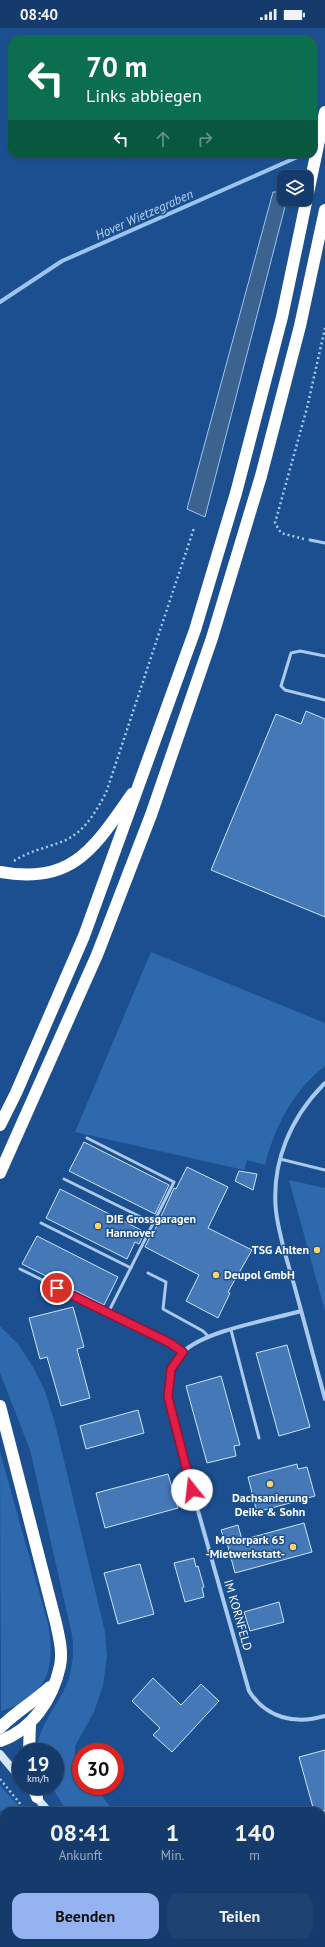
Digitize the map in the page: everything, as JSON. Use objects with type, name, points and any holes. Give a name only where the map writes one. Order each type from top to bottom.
[{"type":"highway","points":[[317,150],[325,112]]},
{"type":"highway","points":[[0,1125],[16,1093],[84,936],[142,780],[195,630],[236,493],[282,317],[315,158]]},
{"type":"highway","points":[[0,1173],[97,955],[151,815],[212,638],[265,461],[300,326],[325,210]]},
{"type":"highway","points":[[0,872],[22,876],[47,874],[68,866],[86,853],[105,832],[142,780]]},
{"type":"highway","points":[[0,1406],[61,1646],[60,1666],[49,1697],[30,1723],[19,1732],[0,1741]]},
{"type":"highway","points":[[0,1427],[8,1440]]},
{"type":"highway","points":[[3,1722],[32,1704],[55,1682]]},
{"type":"highway","points":[[29,1743],[30,1723]]},
{"type":"main road","points":[[0,1754],[12,1768]]},
{"type":"main road","points":[[37,1795],[45,1807]]},
{"type":"street","points":[[325,1083],[303,1107],[294,1122],[280,1159],[275,1194],[279,1229],[325,1399]]},
{"type":"street","name":"IM KORNFELD","points":[[301,1311],[209,1337],[199,1341],[183,1352],[171,1369],[168,1388],[169,1406],[249,1691],[260,1706],[276,1716],[295,1720],[316,1719],[325,1716]]},
{"type":"lane","points":[[310,540],[325,543]]},
{"type":"lane","points":[[325,656],[300,652],[291,653],[281,686],[286,690],[325,700]]},
{"type":"lane","points":[[87,1138],[174,1182],[108,1313]]},
{"type":"lane","points":[[280,1159],[325,1170]]},
{"type":"lane","points":[[64,1179],[153,1223]]},
{"type":"lane","points":[[41,1222],[131,1268]]},
{"type":"lane","points":[[20,1269],[170,1343],[183,1352]]},
{"type":"lane","points":[[148,1273],[166,1282],[162,1309],[203,1331],[209,1337]]},
{"type":"lane","points":[[231,1330],[259,1438]]},
{"type":"path","points":[[310,540],[281,533],[275,522],[307,408],[325,328]]},
{"type":"path","points":[[13,862],[25,854],[66,840],[90,821],[106,793],[194,528]]},
{"type":"path","points":[[0,1779],[23,1807]]},
{"type":"shaded area","points":[[273,192],[277,192],[277,206],[285,206],[205,517],[187,509]]},
{"type":"shaded area","points":[[151,952],[325,1023],[325,1066],[304,1087],[287,1110],[274,1137],[265,1165],[247,1160],[244,1170],[75,1132]]},
{"type":"shaded area","name":"TSG Ahlten","points":[[289,1180],[325,1188],[325,1311]]},
{"type":"shaded area","points":[[0,1326],[18,1344],[33,1367],[45,1391],[55,1423],[105,1632],[107,1656],[103,1686],[94,1712],[77,1743],[72,1743],[72,1795],[101,1795],[110,1807],[64,1807],[57,1795],[64,1795],[64,1743],[38,1743],[45,1723],[61,1696],[69,1678],[73,1656],[73,1641],[30,1450],[0,1373]]},
{"type":"shaded area","points":[[0,1452],[47,1620],[51,1651],[46,1677],[39,1688],[30,1697],[17,1705],[1,1711]]},
{"type":"shaded area","points":[[0,1785],[19,1807],[0,1807]]},
{"type":"building","points":[[306,711],[325,719],[325,917],[211,870],[276,714],[301,724]]},
{"type":"building","points":[[84,1142],[169,1185],[155,1214],[69,1171]]},
{"type":"building","points":[[187,1167],[228,1187],[208,1228],[252,1250],[228,1292],[230,1293],[218,1318],[186,1301],[199,1275],[145,1247],[151,1235],[152,1236],[174,1188],[176,1189]]},
{"type":"building","points":[[239,1171],[257,1174],[253,1190],[235,1181]]},
{"type":"building","points":[[60,1189],[145,1232],[139,1244],[135,1242],[127,1259],[46,1218]]},
{"type":"building","points":[[37,1236],[118,1277],[104,1305],[22,1264]]},
{"type":"building","points":[[73,1307],[84,1347],[77,1349],[90,1398],[61,1406],[47,1357],[40,1359],[29,1318]]},
{"type":"building","points":[[287,1345],[310,1427],[279,1436],[256,1353]]},
{"type":"building","points":[[221,1376],[240,1445],[234,1446],[236,1456],[207,1463],[186,1386]]},
{"type":"building","points":[[138,1410],[144,1433],[86,1449],[80,1426]]},
{"type":"building","points":[[297,1464],[298,1469],[307,1467],[315,1496],[257,1512],[248,1477]]},
{"type":"building","points":[[168,1474],[178,1508],[105,1528],[96,1493]]},
{"type":"building","points":[[304,1523],[312,1552],[235,1573],[226,1539],[224,1539],[221,1530],[238,1525],[242,1540]]},
{"type":"building","points":[[194,1558],[204,1587],[202,1588],[204,1597],[185,1602],[174,1563]]},
{"type":"building","points":[[140,1564],[154,1614],[118,1624],[104,1573]]},
{"type":"building","points":[[279,1602],[284,1622],[250,1631],[244,1612]]},
{"type":"building","points":[[153,1678],[181,1705],[201,1684],[219,1701],[172,1752],[153,1735],[160,1728],[132,1701]]},
{"type":"building","points":[[325,1750],[325,1807],[313,1807],[299,1757]]},
{"type":"waterway","name":"Hover Wietzegraben","points":[[0,302],[62,261],[295,158]]},
{"type":"place","name":"DIE Grossgaragen Hannover","points":[[98,1226]]},
{"type":"place","name":"TSG Ahlten","points":[[317,1250]]},
{"type":"place","name":"Deupol GmbH","points":[[216,1275]]},
{"type":"place","name":"Dachsanierung Deike & Sohn","points":[[270,1484]]},
{"type":"place","name":"Motorpark 65 -Mietwerkstatt-","points":[[293,1547]]},
{"type":"route","points":[[57,1288],[170,1343],[183,1352],[171,1369],[168,1397],[169,1406],[192,1490]]}]
